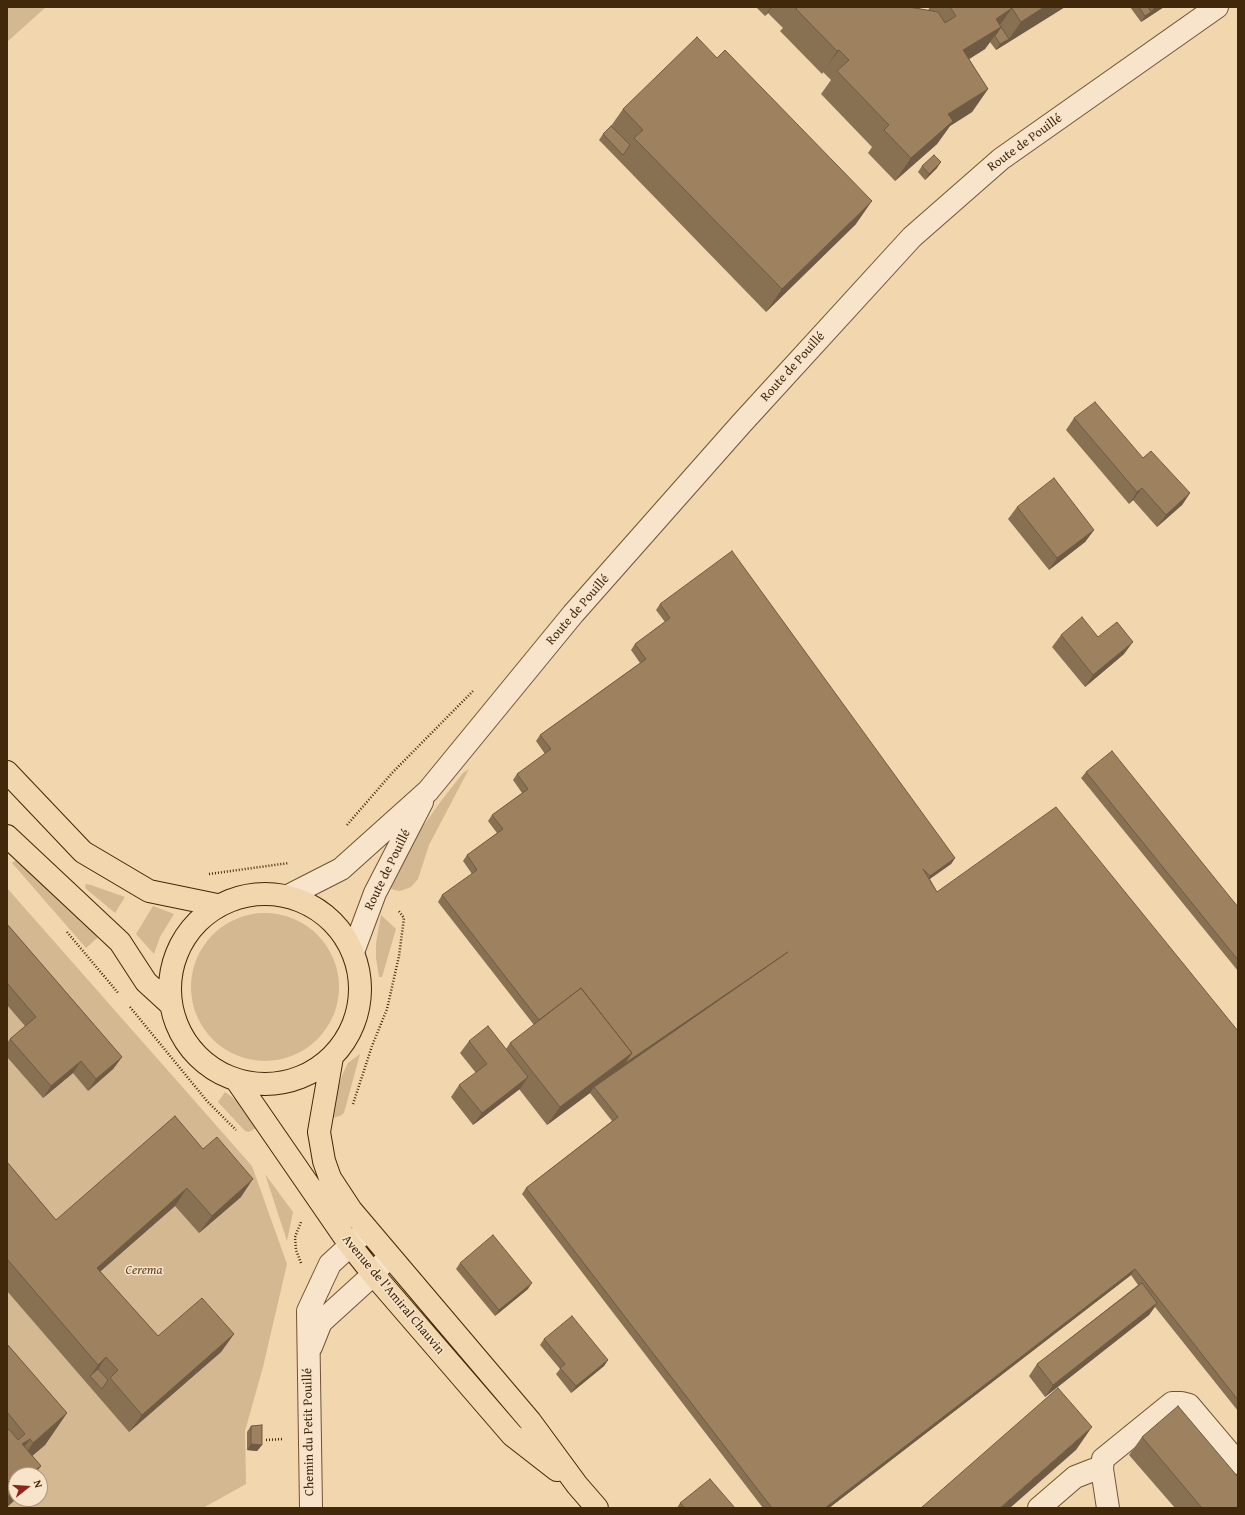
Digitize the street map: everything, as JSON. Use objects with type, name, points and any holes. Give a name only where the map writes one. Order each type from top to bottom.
[{"type":"main road","points":[[7,772],[82,852],[149,891],[217,906]]},
{"type":"main road","points":[[7,836],[120,942],[146,982],[170,1004]]},
{"type":"main road","points":[[264,893],[288,896],[315,908],[332,922],[337,927],[353,952],[360,979],[359,1008],[349,1034],[332,1057],[312,1072],[288,1082],[262,1085],[237,1081],[212,1070],[192,1052],[178,1029],[170,1004],[170,975],[178,947],[195,923],[217,906],[240,896],[264,893]]},
{"type":"main road","name":"Avenue de l'Amiral Chauvin","points":[[332,1057],[319,1132],[320,1143],[330,1178],[351,1210],[389,1257],[530,1421],[577,1485],[597,1508]]},
{"type":"main road","name":"Avenue de l'Amiral Chauvin","points":[[237,1081],[350,1245],[373,1274],[512,1435],[577,1485]]},
{"type":"street","name":"Route de Pouillé","points":[[288,896],[341,869],[428,790],[573,614],[742,424],[912,237],[1001,159],[1217,7]]},
{"type":"street","name":"Route de Pouillé","points":[[353,952],[375,893],[428,790]]},
{"type":"street","name":"Chemin du Petit Pouillé","points":[[311,1508],[308,1311],[330,1264],[368,1230]]},
{"type":"street","name":"Chemin du Petit Pouillé","points":[[308,1355],[321,1322],[373,1274],[389,1257]]},
{"type":"street","points":[[1108,1508],[1102,1469],[1103,1459],[1165,1407],[1172,1403],[1181,1402],[1189,1405],[1238,1463]]},
{"type":"street","points":[[1039,1508],[1075,1477],[1093,1470],[1102,1469]]},
{"type":"path","points":[[346,827],[392,773],[476,688]]},
{"type":"path","points":[[206,874],[296,862]]},
{"type":"path","points":[[352,1108],[372,1046],[387,1009],[399,956],[404,918],[395,907]]},
{"type":"path","points":[[93,962],[124,999]]},
{"type":"path","points":[[129,1005],[207,1101],[240,1134]]},
{"type":"path","points":[[266,1440],[290,1439]]},
{"type":"green space","points":[[7,7],[46,7],[7,42]]},
{"type":"green space","points":[[469,769],[429,845],[418,879],[411,887],[400,891],[390,888],[419,832],[463,773]]},
{"type":"green space","points":[[16,860],[103,933],[86,948],[12,863]]},
{"type":"green space","points":[[86,884],[125,897],[115,913],[85,888]]},
{"type":"green space","name":"Cerema","points":[[7,888],[252,1166],[287,1264],[263,1367],[245,1431],[246,1484],[203,1508],[7,1508]]},
{"type":"green space","points":[[153,906],[174,914],[160,937],[154,954],[136,934]]},
{"type":"green space","points":[[272,913],[287,916],[306,925],[322,940],[327,946],[336,965],[339,987],[336,1009],[330,1022],[327,1028],[312,1044],[306,1049],[287,1058],[272,1061],[258,1061],[243,1058],[224,1049],[203,1028],[192,1001],[191,980],[194,965],[203,946],[224,925],[251,914]]},
{"type":"green space","points":[[381,915],[396,929],[382,977],[379,977],[376,958],[376,943]]},
{"type":"green space","points":[[360,1054],[344,1113],[340,1116],[329,1119],[332,1103],[344,1071],[348,1063]]},
{"type":"green space","points":[[225,1092],[241,1104],[258,1127],[249,1132],[245,1131],[218,1102]]},
{"type":"green space","points":[[265,1174],[293,1212],[287,1241]]},
{"type":"building","points":[[798,7],[909,7],[938,12],[945,23],[956,16],[950,7],[1044,7],[1021,22],[1012,8],[996,19],[1001,27],[963,50],[988,89],[948,114],[953,121],[911,158],[884,130],[889,125],[837,71],[849,60],[839,50],[837,51],[796,9]]},
{"type":"building","points":[[1139,7],[1148,7],[1151,12],[1145,16]]},
{"type":"building","points":[[1001,27],[1009,39],[1000,44],[995,36]]},
{"type":"building","points":[[697,37],[717,58],[725,50],[872,201],[782,289],[634,138],[643,130],[623,109]]},
{"type":"building","points":[[611,126],[630,145],[623,155],[603,134]]},
{"type":"building","points":[[934,155],[941,162],[929,174],[922,166]]},
{"type":"building","points":[[1095,402],[1143,458],[1151,451],[1190,493],[1166,515],[1142,488],[1137,492],[1074,418]]},
{"type":"building","points":[[1054,478],[1094,530],[1057,558],[1017,507]]},
{"type":"building","points":[[732,551],[955,858],[930,876],[923,869],[937,892],[1056,807],[1238,1031],[1238,1400],[1135,1269],[825,1508],[772,1508],[526,1188],[618,1117],[594,1087],[788,952],[624,1064],[632,1053],[581,988],[539,1020],[442,895],[477,870],[467,855],[503,829],[492,815],[528,789],[517,774],[551,749],[540,735],[646,659],[635,644],[670,618],[660,604]]},
{"type":"building","points":[[1082,617],[1098,637],[1117,622],[1133,642],[1093,675],[1061,635]]},
{"type":"building","points":[[1112,751],[1238,907],[1238,960],[1086,772]]},
{"type":"building","points":[[7,924],[122,1057],[96,1079],[81,1061],[51,1086],[10,1039],[36,1017],[7,983]]},
{"type":"building","points":[[581,988],[632,1053],[560,1107],[510,1043]]},
{"type":"building","points":[[488,1026],[528,1077],[482,1113],[459,1085],[487,1064],[469,1041]]},
{"type":"building","points":[[175,1116],[203,1149],[217,1137],[253,1179],[212,1216],[187,1188],[97,1268],[158,1336],[202,1298],[234,1334],[142,1415],[110,1378],[118,1370],[106,1357],[98,1365],[7,1259],[7,1162],[56,1220]]},
{"type":"building","points":[[493,1235],[532,1283],[499,1310],[460,1263]]},
{"type":"building","points":[[1142,1283],[1157,1303],[1053,1385],[1037,1364]]},
{"type":"building","points":[[572,1316],[608,1360],[576,1386],[560,1368],[565,1364],[544,1339]]},
{"type":"building","points":[[7,1344],[67,1413],[33,1443],[30,1439],[22,1444],[41,1466],[8,1467],[8,1481],[7,1431],[9,1429],[18,1440],[25,1434],[7,1412]]},
{"type":"building","points":[[98,1369],[108,1380],[102,1389],[90,1376]]},
{"type":"building","points":[[1058,1388],[1092,1427],[1000,1508],[921,1508]]},
{"type":"building","points":[[1178,1406],[1238,1477],[1238,1508],[1202,1508],[1142,1437]]},
{"type":"building","points":[[262,1425],[262,1445],[251,1444],[251,1426]]},
{"type":"building","points":[[710,1479],[735,1508],[685,1508],[680,1503]]}]
